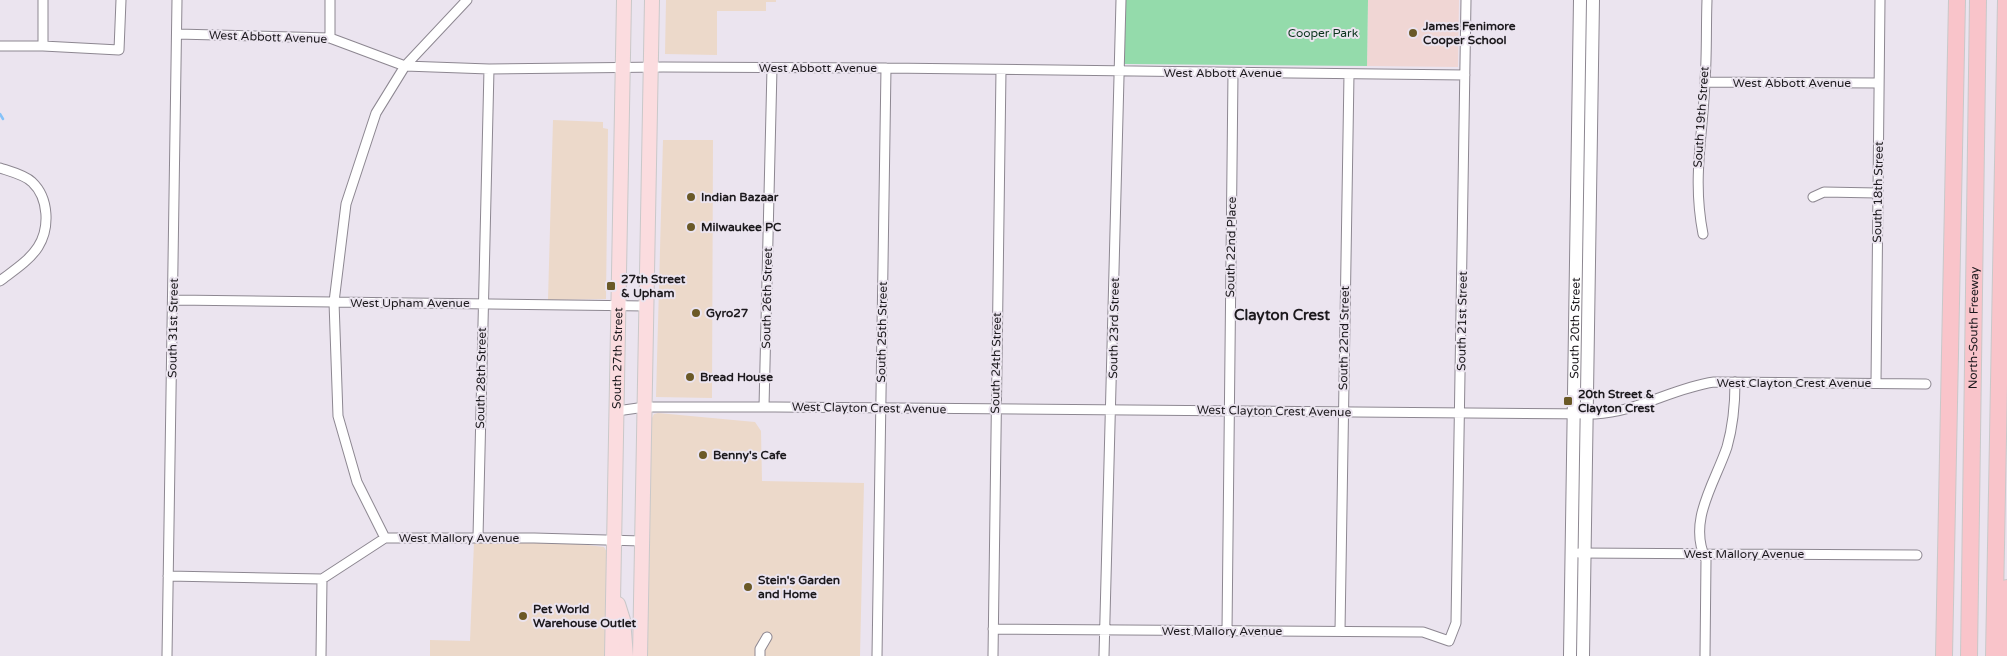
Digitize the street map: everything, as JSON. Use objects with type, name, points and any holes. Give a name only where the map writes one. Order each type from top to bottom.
[{"type":"highway","points":[[1944,656],[1957,0]]},
{"type":"highway","name":"North-South Freeway","points":[[1969,656],[1978,0]]},
{"type":"highway","points":[[1994,656],[2006,0]]},
{"type":"highway","points":[[2004,656],[2007,588]]},
{"type":"main road","name":"South 27th Street","points":[[612,656],[624,0]]},
{"type":"main road","points":[[642,0],[651,32]]},
{"type":"main road","points":[[640,656],[652,0]]},
{"type":"main road","points":[[614,592],[622,620],[626,656]]},
{"type":"street","points":[[43,0],[43,46]]},
{"type":"street","points":[[0,46],[119,50],[121,0]]},
{"type":"street","name":"South 31st Street","points":[[168,656],[178,0]]},
{"type":"street","points":[[330,0],[330,38]]},
{"type":"street","points":[[385,538],[357,482],[338,416],[334,302],[346,204],[376,113],[405,66],[467,0]]},
{"type":"street","name":"South 23rd Street","points":[[1104,656],[1112,409],[1121,0]]},
{"type":"street","name":"South 21st Street","points":[[1449,641],[1456,623],[1466,0]]},
{"type":"street","name":"South 20th Street","points":[[1570,656],[1580,0]]},
{"type":"street","name":"South 20th Street","points":[[1584,656],[1593,0]]},
{"type":"street","name":"South 19th Street","points":[[1703,234],[1698,210],[1697,164],[1705,82],[1707,0]]},
{"type":"street","name":"South 18th Street","points":[[1876,383],[1880,0]]},
{"type":"street","name":"West Abbott Avenue","points":[[177,34],[330,38],[405,66],[489,70],[886,68],[1465,75]]},
{"type":"street","name":"South 26th Street","points":[[764,407],[772,68]]},
{"type":"street","name":"South 25th Street","points":[[878,656],[886,68]]},
{"type":"street","name":"South 28th Street","points":[[478,538],[482,303],[489,70]]},
{"type":"street","name":"South 24th Street","points":[[993,656],[1001,70]]},
{"type":"street","name":"South 22nd Place","points":[[1227,631],[1233,73]]},
{"type":"street","name":"South 22nd Street","points":[[1340,632],[1349,74]]},
{"type":"street","name":"West Abbott Avenue","points":[[1705,82],[1879,83]]},
{"type":"street","points":[[0,168],[31,181],[42,196],[46,218],[45,233],[37,248],[24,262],[0,281]]},
{"type":"street","points":[[1813,197],[1824,192],[1877,193]]},
{"type":"street","name":"West Upham Avenue","points":[[174,300],[646,306]]},
{"type":"street","points":[[1705,656],[1706,560],[1700,546],[1703,510],[1709,488],[1726,449],[1731,430],[1735,382]]},
{"type":"street","name":"West Clayton Crest Avenue","points":[[617,410],[764,407],[1587,414],[1630,410],[1691,386],[1735,382],[1926,384]]},
{"type":"street","name":"West Mallory Avenue","points":[[322,579],[385,538],[642,541]]},
{"type":"street","name":"West Mallory Avenue","points":[[1572,553],[1917,555]]},
{"type":"street","points":[[168,576],[322,579],[321,656]]},
{"type":"street","name":"West Mallory Avenue","points":[[993,629],[1423,632],[1449,641]]},
{"type":"street","points":[[760,656],[760,649],[768,637]]},
{"type":"shaded area","points":[[666,0],[776,0],[776,2],[766,2],[766,11],[717,11],[717,55],[665,54]]},
{"type":"shaded area","name":"James Fenimore Cooper School","points":[[1368,0],[1459,0],[1458,67],[1367,66]]},
{"type":"shaded area","points":[[553,120],[603,122],[603,128],[608,129],[606,299],[548,300]]},
{"type":"shaded area","points":[[663,140],[713,140],[712,398],[656,397]]},
{"type":"shaded area","points":[[654,414],[755,422],[761,431],[762,481],[864,483],[860,656],[647,656],[651,420]]},
{"type":"shaded area","points":[[474,542],[562,542],[604,547],[608,554],[606,656],[430,656],[430,640],[470,641]]},
{"type":"green space","name":"Cooper Park","points":[[1126,0],[1368,0],[1367,66],[1124,64]]},
{"type":"waterway","points":[[0,114],[3,119]]},
{"type":"place","name":"James Fenimore Cooper School","points":[[1413,33]]},
{"type":"place","name":"Indian Bazaar","points":[[691,197]]},
{"type":"place","name":"Milwaukee PC","points":[[691,227]]},
{"type":"place","name":"27th Street & Upham","points":[[611,286]]},
{"type":"place","name":"Gyro27","points":[[696,313]]},
{"type":"place","name":"Bread House","points":[[690,377]]},
{"type":"place","name":"20th Street & Clayton Crest","points":[[1568,401]]},
{"type":"place","name":"Benny's Cafe","points":[[703,455]]},
{"type":"place","name":"Stein's Garden and Home","points":[[748,587]]},
{"type":"place","name":"Pet World Warehouse Outlet","points":[[523,616]]},
{"type":"district","name":"Clayton Crest","points":[[1282,315]]}]
